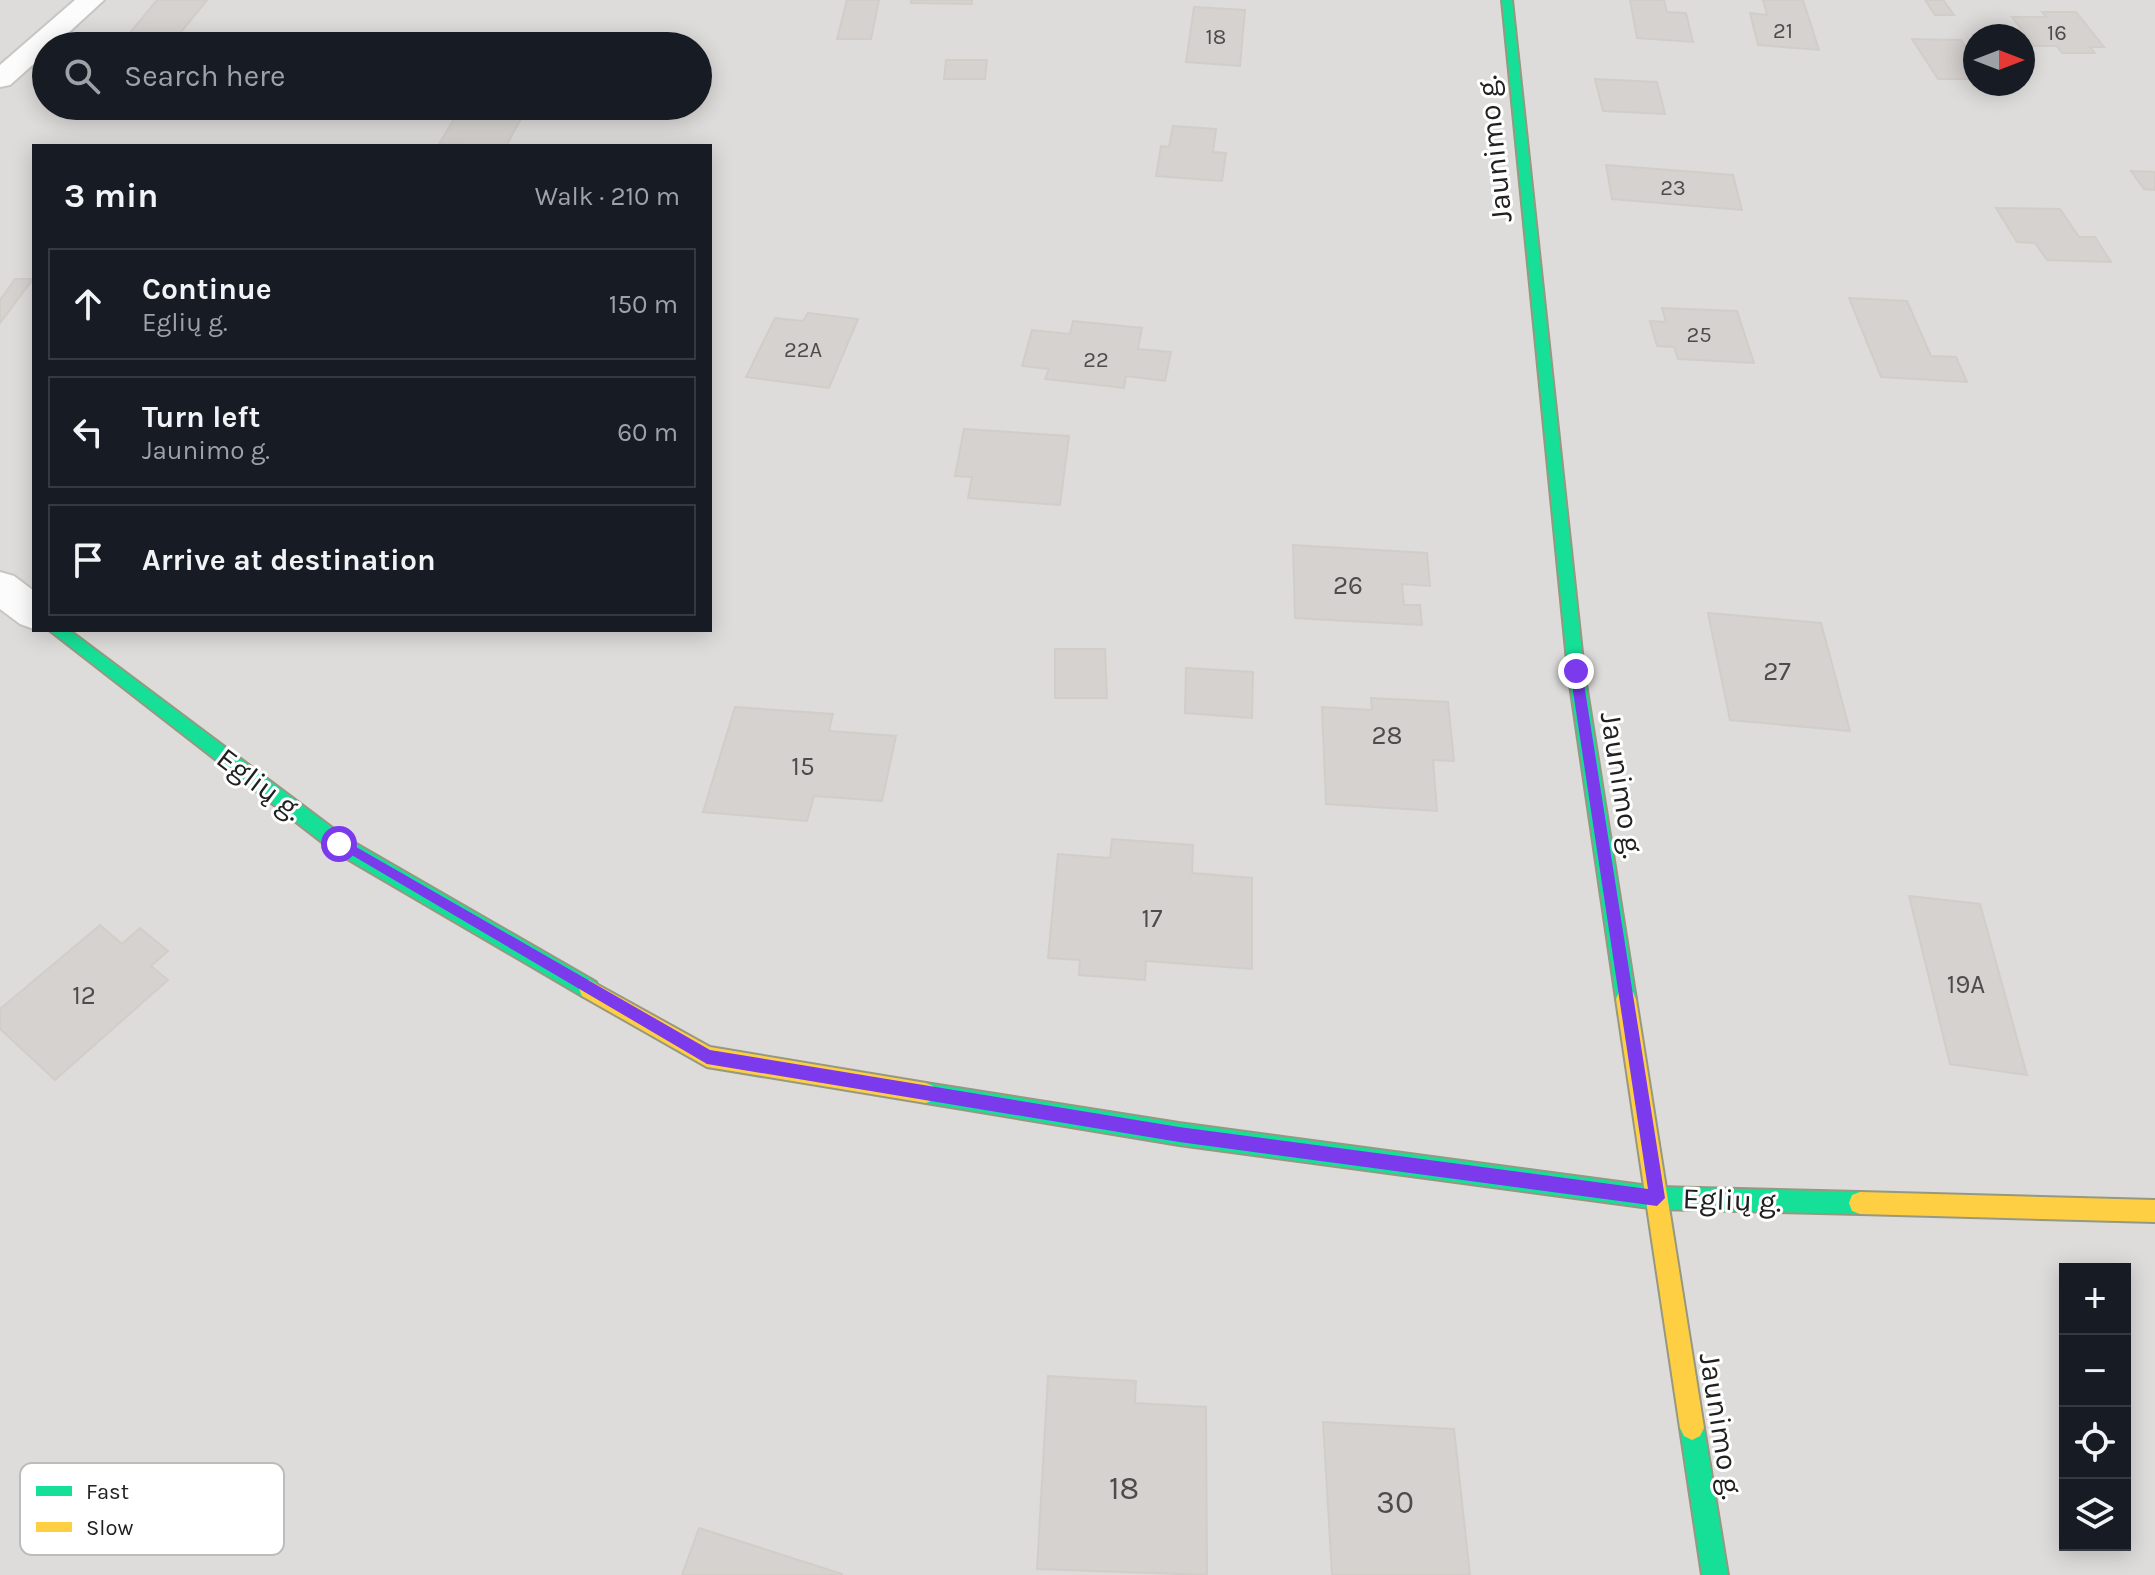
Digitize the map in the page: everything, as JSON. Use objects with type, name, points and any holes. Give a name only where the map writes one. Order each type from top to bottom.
[{"type":"street","points":[[54,32],[91,0]]},
{"type":"street","name":"Jaunimo g.","points":[[1507,0],[1576,671],[1715,1575]]},
{"type":"street","points":[[0,79],[32,51]]},
{"type":"street","points":[[0,587],[32,611]]},
{"type":"street","name":"Eglių g.","points":[[60,632],[339,844],[707,1057],[1179,1134],[1657,1198],[2155,1211]]},
{"type":"shaded area","points":[[0,0],[2155,0],[2155,1575],[0,1575]]},
{"type":"building","points":[[157,0],[207,0],[181,32],[131,32]]},
{"type":"building","points":[[847,0],[879,0],[871,39],[837,39]]},
{"type":"building","points":[[911,0],[972,0],[972,4],[911,3]]},
{"type":"building","points":[[1630,0],[1664,0],[1667,12],[1686,13],[1693,42],[1637,38]]},
{"type":"building","points":[[1763,0],[1803,0],[1819,50],[1758,45],[1750,13],[1767,15]]},
{"type":"building","points":[[1925,0],[1943,0],[1954,15],[1935,15]]},
{"type":"building","points":[[1194,7],[1245,10],[1240,66],[1186,62]]},
{"type":"building","points":[[2042,12],[2076,12],[2104,47],[2090,47],[2095,53],[2062,53],[2057,46],[2035,46],[2035,24],[2017,24],[2012,17],[2046,17]]},
{"type":"building","points":[[1912,39],[1961,40],[1963,43],[1963,79],[1938,79]]},
{"type":"building","points":[[946,60],[987,60],[985,79],[944,79]]},
{"type":"building","points":[[1595,79],[1657,82],[1665,114],[1603,111]]},
{"type":"building","points":[[454,120],[520,120],[507,144],[439,144]]},
{"type":"building","points":[[1173,126],[1216,129],[1213,152],[1226,153],[1222,181],[1156,176],[1161,146],[1169,147]]},
{"type":"building","points":[[1606,165],[1733,175],[1742,210],[1612,199]]},
{"type":"building","points":[[2131,171],[2155,172],[2155,190],[2144,189]]},
{"type":"building","points":[[1996,208],[2060,209],[2079,237],[2095,237],[2111,262],[2047,260],[2035,243],[2017,242]]},
{"type":"building","points":[[15,279],[32,279],[0,323],[0,300]]},
{"type":"building","points":[[1849,298],[1907,301],[1931,356],[1956,357],[1967,382],[1881,377]]},
{"type":"building","points":[[1662,308],[1737,311],[1754,363],[1678,359],[1674,347],[1657,346],[1650,321],[1666,322]]},
{"type":"building","points":[[808,313],[858,319],[829,388],[746,377],[775,318],[803,321]]},
{"type":"building","points":[[1073,321],[1142,328],[1138,349],[1171,352],[1165,381],[1126,376],[1124,388],[1045,379],[1049,369],[1022,366],[1032,330],[1070,334]]},
{"type":"building","points":[[964,429],[1069,436],[1060,505],[968,498],[972,477],[955,476]]},
{"type":"building","points":[[1293,545],[1427,553],[1430,586],[1402,584],[1404,605],[1420,605],[1422,625],[1295,618]]},
{"type":"building","points":[[1708,613],[1821,623],[1850,731],[1730,720]]},
{"type":"building","points":[[1055,649],[1105,649],[1107,698],[1055,698]]},
{"type":"building","points":[[1186,668],[1253,672],[1252,718],[1185,713]]},
{"type":"building","points":[[1371,698],[1448,702],[1454,761],[1433,760],[1437,811],[1326,804],[1322,707],[1372,710]]},
{"type":"building","points":[[735,707],[833,714],[829,731],[896,736],[882,801],[814,796],[807,821],[703,812]]},
{"type":"building","points":[[1112,839],[1193,845],[1192,873],[1252,878],[1252,969],[1146,961],[1145,980],[1079,975],[1080,960],[1048,958],[1058,854],[1110,858]]},
{"type":"building","points":[[1909,896],[1980,904],[2027,1075],[1950,1064]]},
{"type":"building","points":[[100,925],[122,944],[140,928],[168,951],[151,966],[168,980],[55,1080],[0,1029],[0,1009]]},
{"type":"building","points":[[1048,1376],[1136,1381],[1135,1403],[1206,1407],[1207,1575],[1037,1569]]},
{"type":"building","points":[[1323,1422],[1454,1429],[1470,1575],[1332,1575]]},
{"type":"building","points":[[699,1528],[842,1574],[842,1575],[682,1575]]},
{"type":"traffic: fast","points":[[1507,0],[1576,671],[1626,999]]},
{"type":"traffic: fast","points":[[60,632],[339,844],[589,989]]},
{"type":"traffic: fast","points":[[926,1093],[1179,1134],[1657,1198],[1860,1203]]},
{"type":"traffic: fast","points":[[1692,1428],[1715,1575]]},
{"type":"traffic: slow","points":[[589,989],[707,1057],[926,1093]]},
{"type":"traffic: slow","points":[[1626,999],[1692,1428]]},
{"type":"traffic: slow","points":[[1860,1203],[2155,1211]]},
{"type":"route","points":[[339,844],[707,1057],[1179,1134],[1657,1198],[1576,671]]}]
